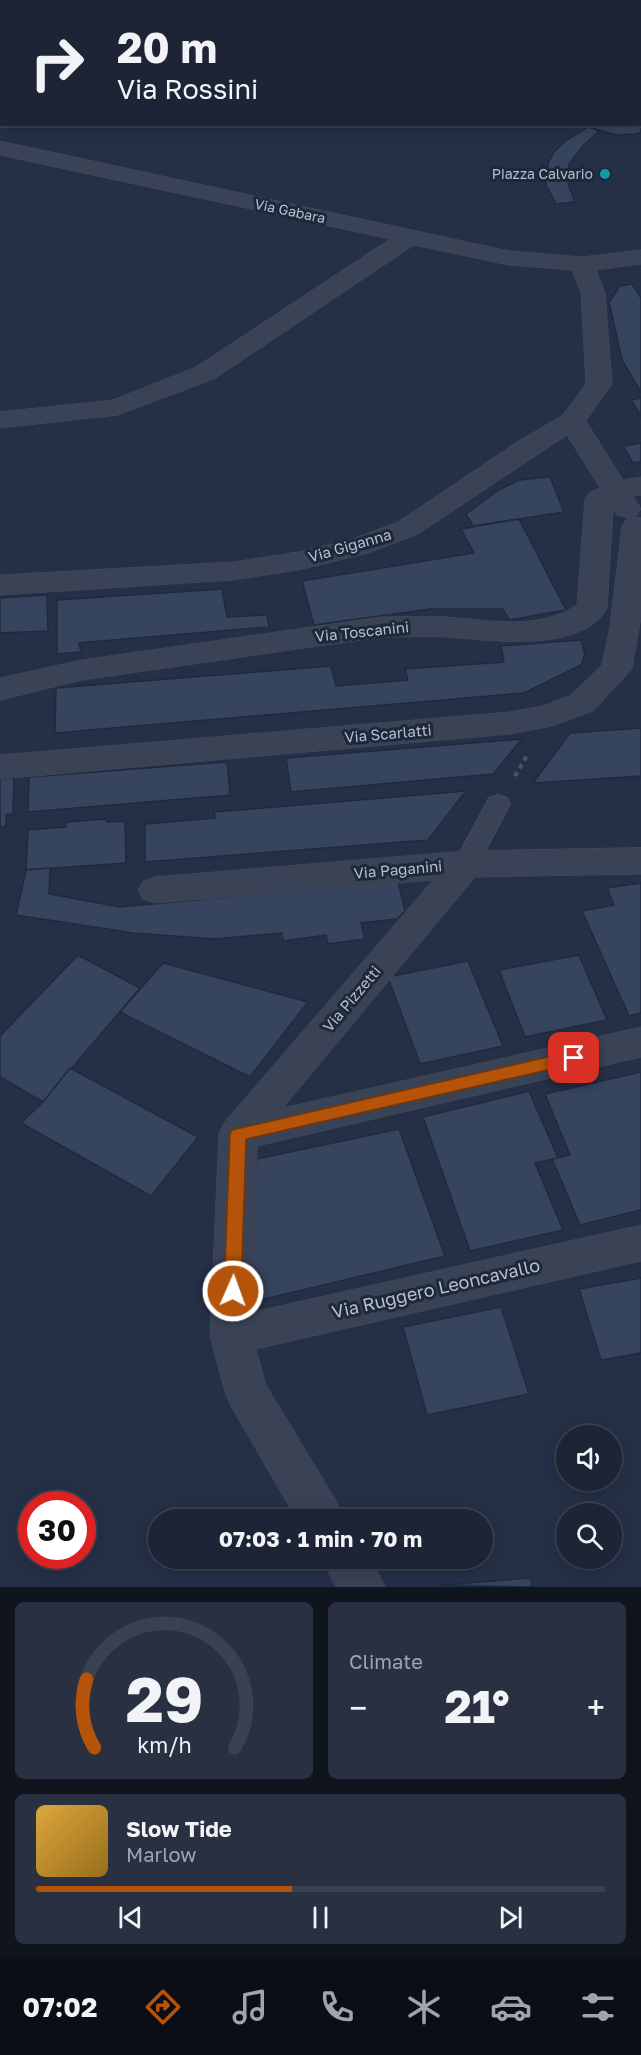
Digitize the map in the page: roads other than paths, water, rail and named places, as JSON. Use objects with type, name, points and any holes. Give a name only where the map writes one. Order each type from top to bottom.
[{"type":"street","name":"Via Gabara","points":[[0,148],[510,258],[582,264],[641,257]]},
{"type":"street","points":[[0,420],[118,407],[204,373],[410,237]]},
{"type":"street","name":"Via Giganna","points":[[0,585],[233,571],[298,561],[358,547],[408,528],[527,448],[572,421],[598,384],[593,293],[582,264]]},
{"type":"street","points":[[572,421],[629,488],[639,530]]},
{"type":"street","name":"Via Toscanini","points":[[0,689],[82,670],[381,627],[428,626],[495,632],[525,632],[579,620],[592,609],[599,499],[629,488]]},
{"type":"street","name":"Via Scarlatti","points":[[0,766],[510,723],[552,716],[582,703],[617,669],[639,530]]},
{"type":"street","name":"Via Paganini","points":[[155,890],[466,864],[641,861]]},
{"type":"street","name":"Via Pizzetti","points":[[238,1134],[466,864]]},
{"type":"street","points":[[315,1509],[246,1392],[231,1336],[238,1134],[641,1042]]},
{"type":"street","name":"Via Ruggero Leoncavallo","points":[[231,1336],[641,1243]]},
{"type":"street","points":[[351,1569],[362,1587]]},
{"type":"lane","points":[[466,864],[498,804]]},
{"type":"place","name":"Piazza Calvario","points":[[605,174]]}]
